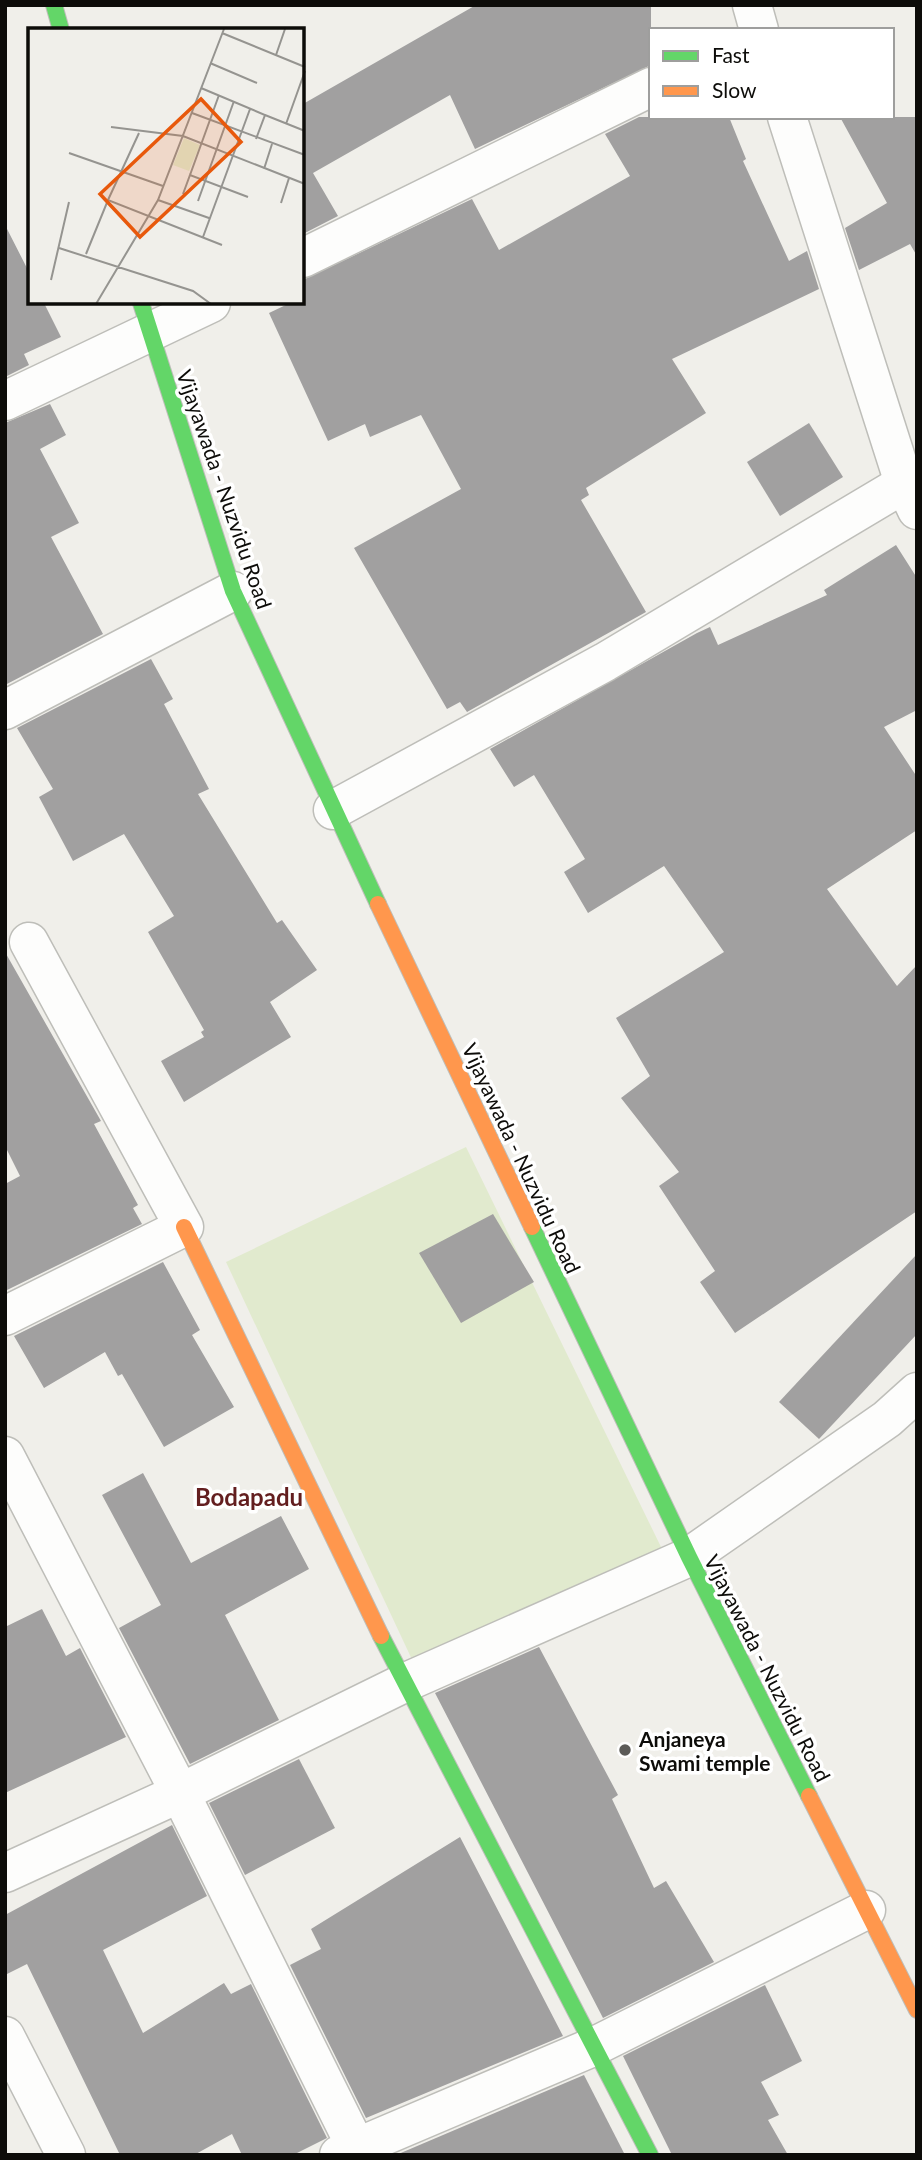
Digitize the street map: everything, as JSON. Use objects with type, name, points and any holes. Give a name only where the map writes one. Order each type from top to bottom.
[{"type":"street","points":[[54,5],[60,28]]},
{"type":"street","points":[[752,5],[758,28]]},
{"type":"street","points":[[304,258],[649,88]]},
{"type":"street","points":[[333,810],[913,490],[788,119]]},
{"type":"street","points":[[5,401],[145,318],[207,304]]},
{"type":"street","name":"Vijayawada - Nuzvidu Road","points":[[145,318],[233,591],[333,810],[689,1558],[917,2010]]},
{"type":"street","points":[[5,710],[233,591]]},
{"type":"street","points":[[29,942],[184,1227],[404,1683],[650,2155]]},
{"type":"street","points":[[5,1316],[184,1227]]},
{"type":"street","points":[[5,1873],[180,1793],[404,1683],[689,1558],[887,1419],[917,1392]]},
{"type":"street","points":[[5,1456],[180,1793],[351,2152],[593,2047],[866,1910]]},
{"type":"street","points":[[5,2036],[66,2155]]},
{"type":"green space","points":[[466,1147],[662,1549],[415,1666],[226,1262]]},
{"type":"building","points":[[476,5],[651,5],[649,66],[475,149],[450,95],[313,173],[338,216],[304,233],[304,103]]},
{"type":"building","points":[[639,117],[730,119],[746,159],[743,161],[789,261],[807,251],[819,289],[672,359],[706,413],[586,488],[589,495],[581,500],[646,612],[467,712],[460,702],[447,709],[354,548],[461,489],[421,415],[370,437],[365,424],[328,441],[269,313],[288,304],[304,304],[304,280],[472,199],[499,250],[630,176],[605,134]]},
{"type":"building","points":[[917,117],[917,256],[910,244],[859,270],[845,228],[887,203],[841,119]]},
{"type":"building","points":[[5,225],[28,270],[28,304],[44,304],[61,337],[24,354],[29,365],[5,377]]},
{"type":"building","points":[[50,404],[66,435],[40,449],[79,523],[51,537],[103,634],[5,685],[5,423]]},
{"type":"building","points":[[809,423],[843,477],[780,516],[747,462]]},
{"type":"building","points":[[896,545],[917,578],[917,710],[884,727],[917,777],[917,830],[827,889],[897,986],[917,965],[917,1211],[735,1333],[700,1282],[715,1271],[659,1186],[679,1172],[621,1098],[650,1076],[616,1018],[724,952],[664,866],[588,913],[564,872],[585,859],[534,775],[514,787],[490,749],[710,627],[718,645],[827,595],[824,590]]},
{"type":"building","points":[[151,659],[173,699],[164,704],[209,789],[198,794],[277,923],[282,920],[317,970],[270,1002],[291,1037],[184,1102],[161,1061],[204,1037],[201,1032],[204,1030],[148,932],[174,916],[124,834],[73,861],[39,797],[53,789],[17,728]]},
{"type":"building","points":[[5,952],[101,1121],[94,1124],[138,1205],[133,1208],[142,1224],[5,1291],[5,1184],[20,1176],[5,1146]]},
{"type":"building","points":[[493,1214],[534,1282],[461,1323],[419,1253]]},
{"type":"building","points":[[917,1254],[917,1334],[819,1439],[779,1402]]},
{"type":"building","points":[[163,1262],[200,1330],[192,1335],[234,1407],[164,1447],[122,1374],[118,1376],[105,1352],[44,1388],[14,1336]]},
{"type":"building","points":[[143,1473],[191,1563],[281,1516],[309,1569],[225,1615],[279,1720],[190,1764],[119,1628],[161,1605],[102,1495]]},
{"type":"building","points":[[42,1609],[66,1656],[80,1648],[126,1737],[5,1793],[5,1627]]},
{"type":"building","points":[[539,1647],[618,1795],[612,1799],[654,1888],[666,1881],[714,1962],[603,2018],[435,1693]]},
{"type":"building","points":[[299,1759],[335,1828],[245,1875],[209,1803]]},
{"type":"building","points":[[172,1825],[207,1896],[103,1950],[143,2033],[224,1983],[231,1994],[251,1984],[327,2138],[293,2155],[242,2155],[232,2134],[194,2155],[120,2155],[27,1964],[5,1975],[5,1915]]},
{"type":"building","points":[[460,1837],[563,2036],[366,2118],[290,1965],[321,1949],[311,1929]]},
{"type":"building","points":[[765,1985],[802,2061],[761,2082],[779,2115],[768,2120],[788,2155],[672,2155],[623,2056]]},
{"type":"building","points":[[584,2075],[625,2155],[396,2155]]},
{"type":"traffic: fast","points":[[54,5],[60,28]]},
{"type":"traffic: fast","points":[[141,304],[233,591],[378,904]]},
{"type":"traffic: fast","points":[[532,1227],[689,1557],[809,1796]]},
{"type":"traffic: fast","points":[[381,1636],[650,2155]]},
{"type":"traffic: slow","points":[[378,904],[532,1227]]},
{"type":"traffic: slow","points":[[184,1227],[381,1636]]},
{"type":"traffic: slow","points":[[809,1796],[917,2010]]},
{"type":"place","name":"Anjaneya Swami temple","points":[[625,1750]]},
{"type":"district","name":"Bodapadu","points":[[249,1496]]}]
